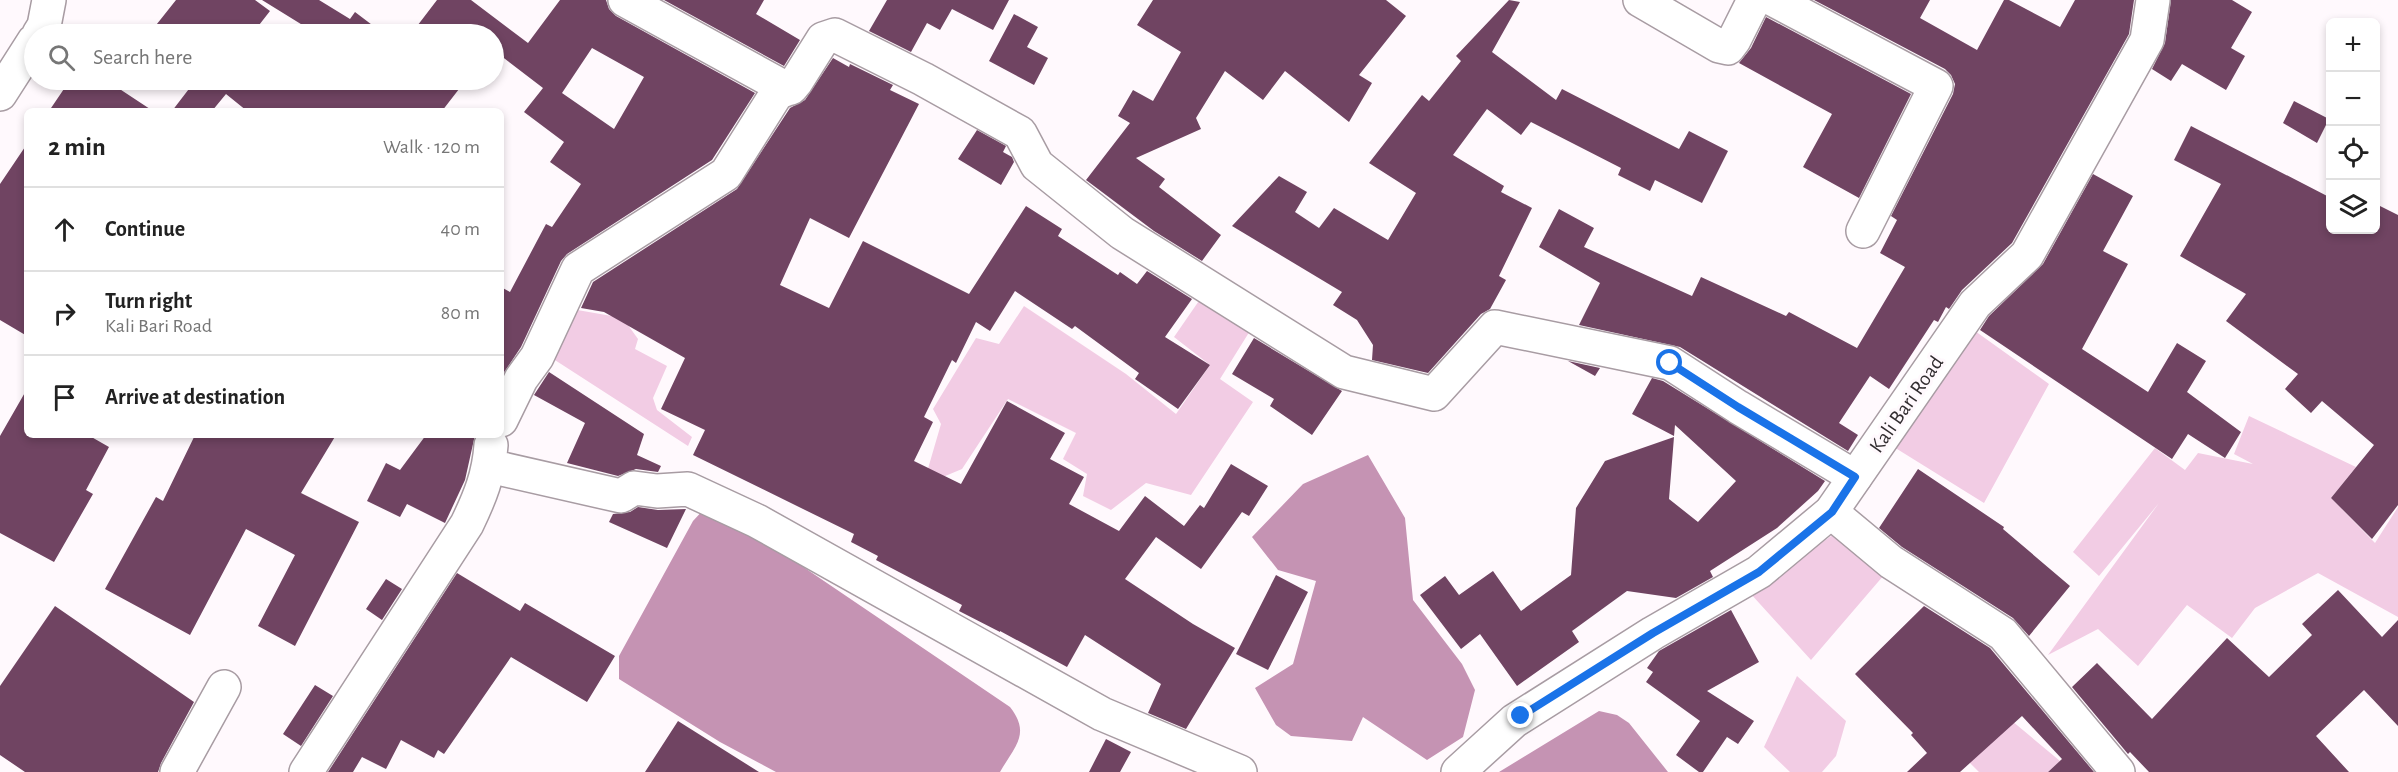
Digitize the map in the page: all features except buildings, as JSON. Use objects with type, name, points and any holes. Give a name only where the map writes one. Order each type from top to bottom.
[{"type":"street","points":[[44,24],[49,0]]},
{"type":"street","points":[[625,0],[787,89]]},
{"type":"street","points":[[1640,0],[1719,46],[1728,48],[1754,0]]},
{"type":"street","points":[[1774,0],[1936,86],[1863,231]]},
{"type":"street","name":"Kali Bari Road","points":[[1458,772],[1514,721],[1653,633],[1759,572],[1832,512],[1975,304],[2027,255],[2147,40],[2154,0]]},
{"type":"street","points":[[504,414],[521,380],[537,357],[578,269],[726,174],[777,93],[791,88],[823,39],[835,35],[922,79],[1020,133],[1038,165],[1122,233],[1344,372],[1434,394],[1495,327],[1670,363],[1855,477]]},
{"type":"street","points":[[0,94],[24,57]]},
{"type":"street","points":[[306,772],[468,524],[483,492],[491,451],[621,496],[634,488],[657,491],[688,489],[757,521],[1102,714],[1240,772]]},
{"type":"street","points":[[1832,512],[1891,562],[2003,634],[2118,772]]},
{"type":"street","points":[[177,772],[224,687]]},
{"type":"shaded area","points":[[1203,295],[1253,326],[1220,379],[1253,402],[1191,495],[1146,483],[1111,510],[1083,496],[1087,474],[1063,459],[1076,433],[1008,399],[962,469],[938,479],[927,472],[941,424],[933,409],[976,338],[999,344],[1024,306],[1126,374],[1176,414],[1210,365],[1174,337]]},
{"type":"shaded area","points":[[566,308],[623,318],[638,339],[635,349],[667,366],[653,398],[657,410],[692,437],[688,446],[544,353]]},
{"type":"shaded area","points":[[1968,326],[2049,384],[1984,503],[1889,444]]},
{"type":"shaded area","points":[[2249,416],[2356,467],[2331,498],[2375,543],[2398,507],[2398,617],[2318,573],[2255,608],[2232,638],[2187,605],[2138,666],[2098,629],[2048,655],[2159,503],[2099,576],[2073,552],[2155,448],[2185,470],[2198,453],[2253,464],[2234,454]]},
{"type":"shaded area","points":[[1368,455],[1405,518],[1413,600],[1462,664],[1475,690],[1463,737],[1427,760],[1363,717],[1352,741],[1291,736],[1276,725],[1255,688],[1293,664],[1316,581],[1278,570],[1252,537],[1303,484]]},
{"type":"shaded area","points":[[706,507],[728,516],[1010,707],[1019,725],[1019,740],[1000,772],[776,772],[720,742],[619,679],[619,656],[693,521]]},
{"type":"shaded area","points":[[1834,534],[1884,575],[1811,660],[1750,593]]},
{"type":"shaded area","points":[[1797,676],[1846,721],[1836,756],[1822,772],[1790,772],[1764,747]]},
{"type":"shaded area","points":[[1599,711],[1617,715],[1629,723],[1668,772],[1499,772]]},
{"type":"shaded area","points":[[2006,716],[2060,761],[2048,772],[1979,772],[1966,759]]},
{"type":"route","points":[[1521,716],[1653,633],[1759,572],[1832,512],[1855,477],[1670,363]]}]
